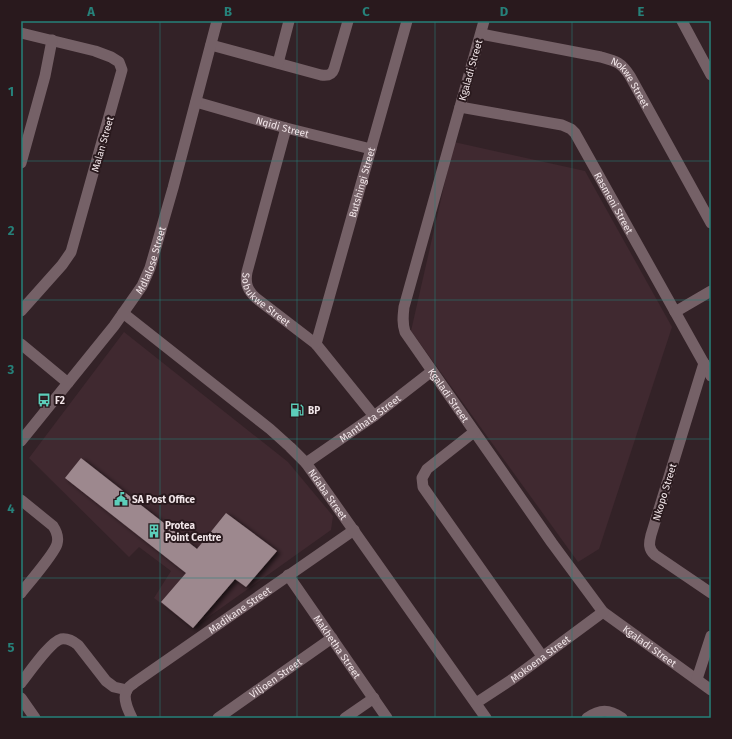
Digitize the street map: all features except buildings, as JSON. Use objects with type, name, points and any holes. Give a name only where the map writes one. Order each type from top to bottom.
[{"type":"street","name":"Mdlalose Street","points":[[21,440],[124,313],[142,286],[150,268],[217,21]]},
{"type":"street","points":[[278,63],[289,21]]},
{"type":"street","points":[[211,44],[321,75],[331,74],[334,69],[348,21]]},
{"type":"street","name":"Butshingi Street","points":[[316,344],[407,21]]},
{"type":"street","name":"Kgaladi Street","points":[[484,21],[404,307],[402,321],[405,332],[552,543],[603,612],[711,690]]},
{"type":"street","points":[[682,21],[711,75]]},
{"type":"street","name":"Malan Street","points":[[21,33],[52,40],[111,57],[119,62],[122,67],[122,73],[71,252],[62,265],[21,311]]},
{"type":"street","name":"Nokwe Street","points":[[481,34],[601,57],[615,61],[622,65],[630,76],[711,222]]},
{"type":"street","points":[[21,163],[52,40]]},
{"type":"street","name":"Nqidi Street","points":[[196,102],[286,128],[371,149]]},
{"type":"street","name":"Rasmeni Street","points":[[460,107],[562,126],[573,131],[711,375]]},
{"type":"street","name":"Sobukwe Street","points":[[286,128],[247,272],[246,283],[248,290],[252,295],[316,344],[374,416]]},
{"type":"street","points":[[675,312],[711,291]]},
{"type":"street","name":"Ndaba Street","points":[[124,313],[282,439],[306,463],[486,718]]},
{"type":"street","points":[[21,344],[68,383]]},
{"type":"street","name":"Nkopo Street","points":[[704,363],[651,535],[650,545],[652,552],[655,555],[711,593]]},
{"type":"street","name":"Manthata Street","points":[[306,463],[374,416],[432,371]]},
{"type":"street","points":[[474,432],[427,469],[422,478],[422,487],[542,656]]},
{"type":"street","points":[[21,500],[53,526],[58,538],[55,550],[21,593]]},
{"type":"street","name":"Madikane Street","points":[[126,690],[354,530]]},
{"type":"street","name":"Makhetha Street","points":[[288,575],[387,718]]},
{"type":"street","name":"Mokoena Street","points":[[476,704],[603,612]]},
{"type":"street","points":[[697,679],[711,636]]},
{"type":"street","name":"Viljoen Street","points":[[218,718],[332,638]]},
{"type":"street","points":[[21,683],[52,645],[59,640],[66,639],[73,641],[78,645],[106,681],[114,687],[126,690],[125,699],[127,709],[132,718]]},
{"type":"street","points":[[21,698],[35,718]]},
{"type":"street","points":[[345,718],[374,698]]},
{"type":"street","points":[[587,718],[597,712],[606,710],[613,712],[622,718]]},
{"type":"shaded area","points":[[454,142],[585,171],[672,327],[599,549],[578,562],[411,331]]},
{"type":"shaded area","points":[[124,332],[288,462],[333,516],[331,530],[193,628],[154,598],[171,571],[139,547],[129,557],[29,458]]},
{"type":"place","name":"F2","points":[[44,400]]},
{"type":"place","name":"BP","points":[[297,410]]},
{"type":"place","name":"SA Post Office","points":[[121,499]]},
{"type":"place","name":"Protea Point Centre","points":[[154,531]]}]
